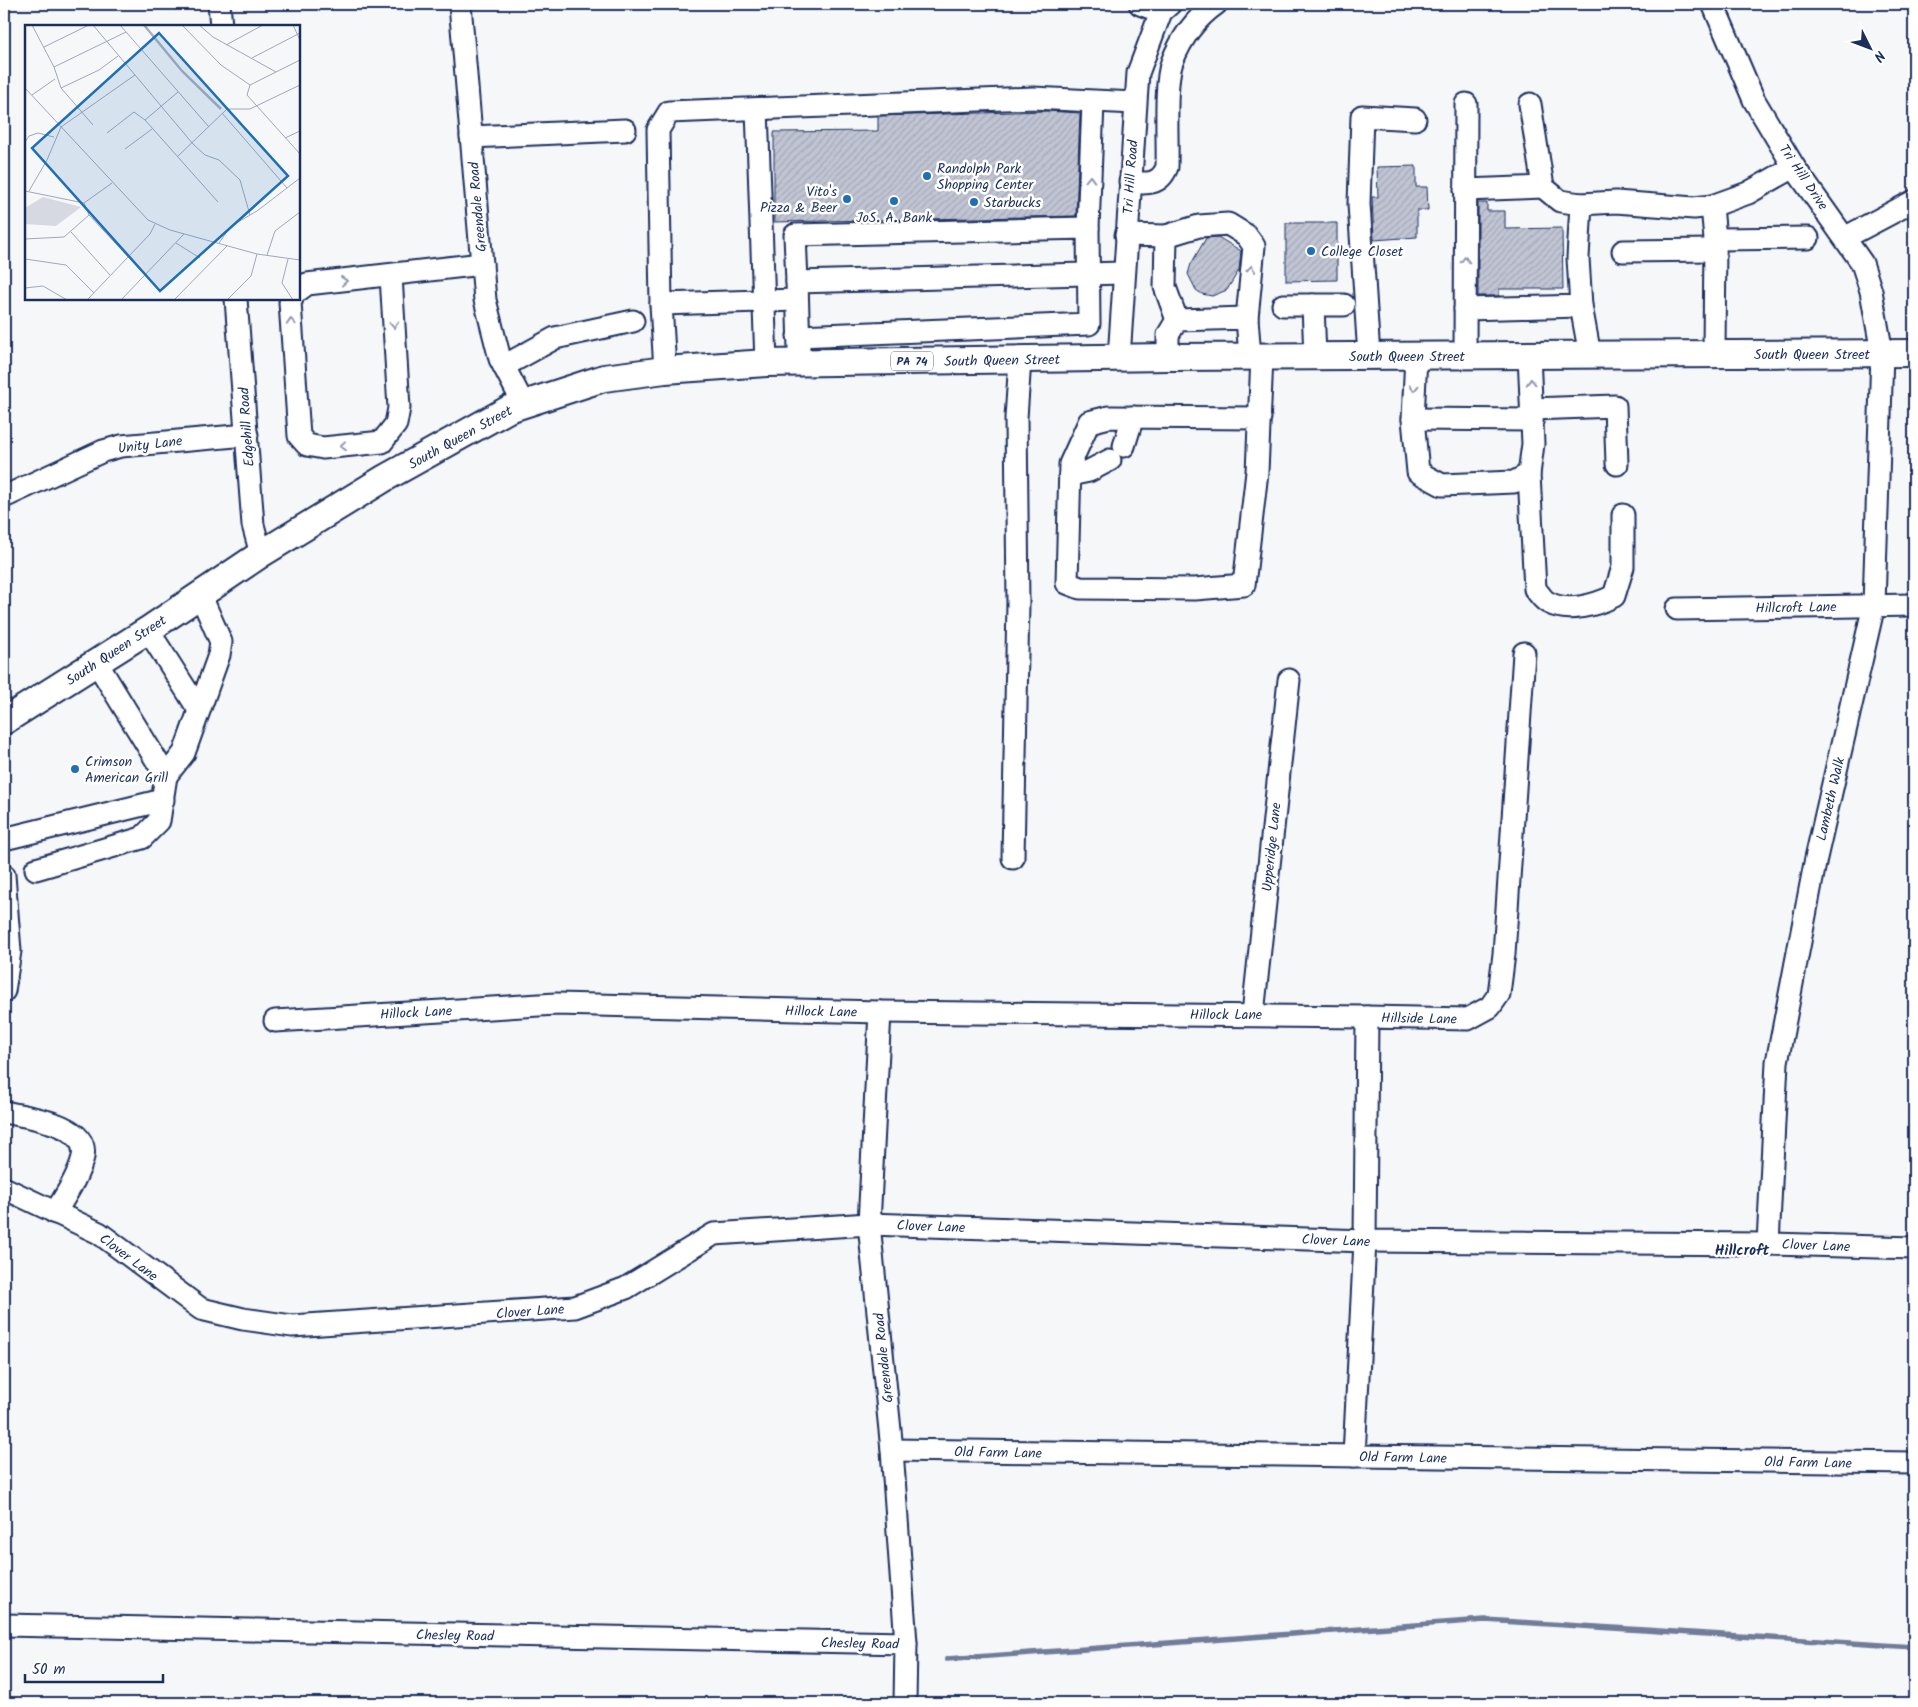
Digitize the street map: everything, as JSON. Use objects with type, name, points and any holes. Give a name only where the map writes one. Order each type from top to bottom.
[{"type":"main road","name":"South Queen Street","points":[[4,721],[148,630],[261,554],[385,478],[509,409],[604,378],[665,370],[766,363],[1168,357],[1914,353]]},
{"type":"street","points":[[220,4],[221,25]]},
{"type":"street","name":"Greendale Road","points":[[460,4],[485,300],[492,332],[504,366],[523,403]]},
{"type":"street","points":[[1140,4],[1165,8]]},
{"type":"street","points":[[1130,182],[1150,184],[1163,176],[1167,167],[1168,98],[1172,63],[1192,25],[1216,4]]},
{"type":"street","name":"Tri Hill Drive","points":[[1713,4],[1754,100],[1794,167],[1846,237],[1862,262],[1882,353]]},
{"type":"street","name":"Tri Hill Road","points":[[1118,358],[1138,73],[1165,8]]},
{"type":"street","points":[[665,370],[661,304],[658,130],[669,112],[1033,98],[1135,103]]},
{"type":"street","points":[[798,336],[1089,324],[1088,228],[1093,102]]},
{"type":"street","points":[[1465,356],[1466,104]]},
{"type":"street","points":[[1530,104],[1543,187],[1560,201],[1581,204],[1616,202],[1694,208],[1712,206],[1748,193],[1794,167]]},
{"type":"street","points":[[757,109],[766,363]]},
{"type":"street","points":[[1369,356],[1359,204],[1362,116],[1415,119]]},
{"type":"street","points":[[472,137],[624,130]]},
{"type":"street","points":[[1466,190],[1543,187]]},
{"type":"street","points":[[1846,237],[1914,201]]},
{"type":"street","points":[[1581,204],[1578,258],[1581,306],[1590,355]]},
{"type":"street","points":[[1712,206],[1715,244],[1714,354]]},
{"type":"street","points":[[1126,235],[1166,236],[1199,226],[1228,224],[1246,234],[1254,246],[1247,318],[1256,357],[1260,418],[1257,472],[1244,585],[1194,589],[1080,588],[1067,583],[1070,464],[1089,422],[1109,417],[1260,418]]},
{"type":"street","points":[[800,363],[795,235],[1088,228]]},
{"type":"street","points":[[1166,236],[1165,287],[1177,320]]},
{"type":"street","points":[[1623,251],[1808,238]]},
{"type":"street","points":[[300,289],[307,284],[391,276],[482,264]]},
{"type":"street","points":[[661,304],[764,301],[797,291],[1123,274]]},
{"type":"street","points":[[291,300],[299,436],[307,445],[323,448],[382,442],[396,424],[399,408],[391,276]]},
{"type":"street","name":"Edgehill Road","points":[[236,300],[253,525],[261,554]]},
{"type":"street","points":[[1284,305],[1344,305]]},
{"type":"street","points":[[1313,306],[1315,357]]},
{"type":"street","points":[[1465,309],[1581,306]]},
{"type":"street","points":[[1177,320],[1247,318]]},
{"type":"street","points":[[1168,357],[1168,335],[1177,320]]},
{"type":"street","points":[[504,366],[555,338],[632,321]]},
{"type":"street","name":"Lambeth Walk","points":[[1768,1244],[1777,1062],[1816,858],[1874,605],[1882,353]]},
{"type":"street","points":[[1529,355],[1533,444],[1529,474],[1535,589],[1547,603],[1561,607],[1596,605],[1614,596],[1623,568],[1623,515]]},
{"type":"street","points":[[1416,356],[1413,419],[1418,472],[1442,485],[1514,482],[1529,474]]},
{"type":"street","points":[[1013,858],[1018,603],[1016,418],[1020,360]]},
{"type":"street","points":[[1413,419],[1532,415],[1615,406],[1617,464]]},
{"type":"street","points":[[1070,475],[1088,471],[1117,453],[1133,417]]},
{"type":"street","name":"Unity Lane","points":[[4,497],[103,452],[121,446],[246,435]]},
{"type":"street","points":[[36,869],[142,838],[159,821],[166,776],[184,753],[219,655],[221,642],[200,594]]},
{"type":"street","name":"Hillcroft Lane","points":[[1677,609],[1914,605]]},
{"type":"street","points":[[148,630],[199,710]]},
{"type":"street","name":"Hillside Lane","points":[[1354,1456],[1365,1241],[1367,1016],[1468,1019],[1490,1007],[1498,994],[1504,954],[1524,653]]},
{"type":"street","points":[[97,663],[166,776]]},
{"type":"street","name":"Upperidge Lane","points":[[1253,1014],[1289,680]]},
{"type":"street","points":[[4,839],[163,800]]},
{"type":"street","points":[[78,821],[86,854]]},
{"type":"street","points":[[4,875],[10,951],[4,991]]},
{"type":"street","name":"Hillock Lane","points":[[274,1021],[556,1004],[880,1012],[1367,1016]]},
{"type":"street","name":"Greendale Road","points":[[880,1012],[869,1224],[892,1450],[906,1643],[905,1703]]},
{"type":"street","points":[[4,1112],[56,1124],[72,1132],[80,1141],[83,1156],[55,1213]]},
{"type":"street","name":"Clover Lane","points":[[4,1188],[99,1234],[201,1309],[243,1319],[292,1326],[575,1308],[626,1288],[714,1234],[869,1224],[1365,1241],[1768,1244],[1914,1248]]},
{"type":"street","name":"Old Farm Lane","points":[[892,1450],[1914,1463]]},
{"type":"street","name":"Chesley Road","points":[[4,1625],[906,1643]]},
{"type":"building","name":"Randolph Park Shopping Center","points":[[1047,111],[1080,113],[1076,216],[774,222],[774,132],[878,131],[878,116]]},
{"type":"building","points":[[1416,166],[1416,187],[1427,187],[1428,210],[1417,210],[1417,237],[1374,240],[1372,197],[1378,197],[1377,167]]},
{"type":"building","points":[[1478,203],[1487,203],[1487,211],[1505,211],[1505,229],[1562,228],[1563,289],[1499,289],[1499,296],[1478,296]]},
{"type":"building","name":"College Closet","points":[[1286,223],[1337,223],[1337,280],[1286,281]]},
{"type":"building","points":[[1218,237],[1241,251],[1239,270],[1227,290],[1212,296],[1202,294],[1196,290],[1188,274],[1191,264],[1206,238]]},
{"type":"waterway","points":[[947,1659],[1485,1620],[1914,1647]]},
{"type":"place","name":"Randolph Park Shopping Center","points":[[927,176]]},
{"type":"place","name":"Vito's Pizza & Beer","points":[[847,199]]},
{"type":"place","name":"JoS. A. Bank","points":[[894,201]]},
{"type":"place","name":"Starbucks","points":[[974,202]]},
{"type":"place","name":"College Closet","points":[[1311,251]]},
{"type":"place","name":"Crimson American Grill","points":[[75,769]]},
{"type":"district","name":"Hillcroft","points":[[1742,1250]]}]
